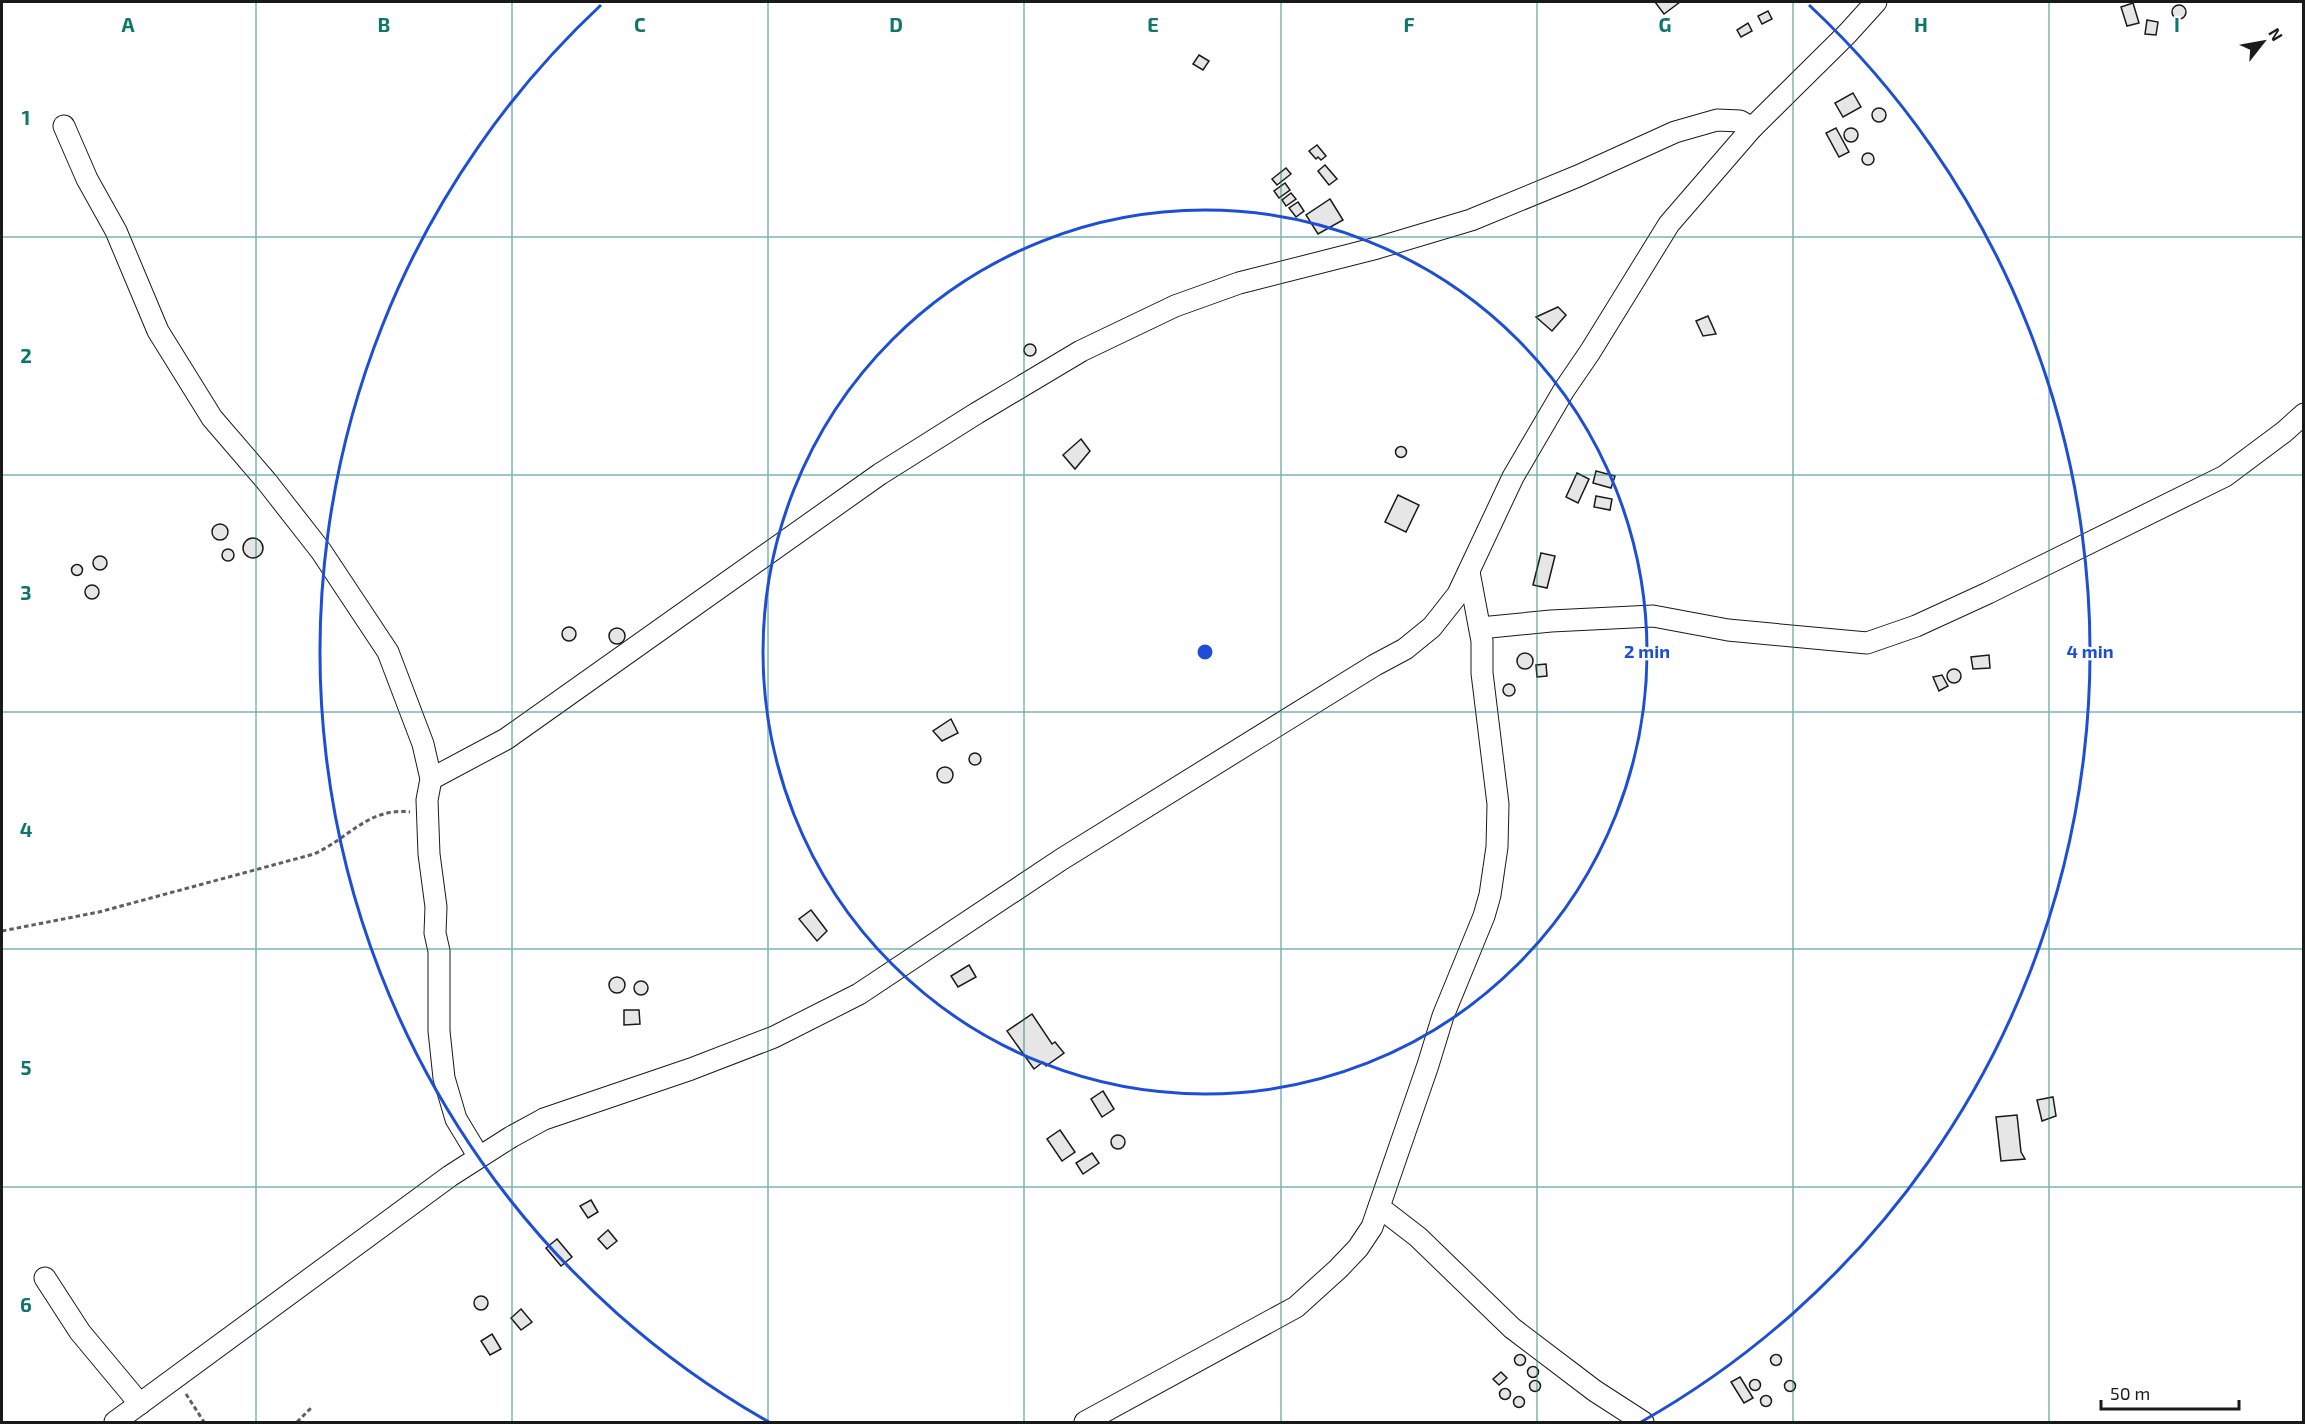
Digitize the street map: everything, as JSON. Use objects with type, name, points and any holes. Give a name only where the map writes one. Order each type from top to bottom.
[{"type":"street","points":[[115,1422],[479,1157],[544,1119],[691,1069],[774,1037],[860,994],[1062,859],[1375,665],[1406,649],[1432,627],[1458,594],[1514,477],[1564,390],[1669,224],[1752,128],[1876,2]]},
{"type":"street","points":[[431,779],[516,732],[880,474],[977,413],[1091,346],[1175,306],[1239,283],[1377,248],[1471,220],[1578,176],[1675,132],[1717,120],[1740,121],[1752,128]]},
{"type":"street","points":[[64,126],[87,179],[116,231],[158,331],[212,418],[267,482],[321,551],[388,652],[423,744],[431,779],[427,801],[429,854],[436,907],[435,933],[439,951],[439,1031],[444,1078],[456,1119],[479,1157]]},
{"type":"street","points":[[1479,628],[1551,621],[1653,616],[1728,630],[1867,643],[1916,626],[1977,598],[2225,476],[2284,432],[2304,414]]},
{"type":"street","points":[[1085,1422],[1296,1307],[1358,1248],[1372,1227],[1443,1016],[1484,916],[1490,895],[1497,847],[1498,804],[1482,673],[1479,628],[1469,572]]},
{"type":"street","points":[[1379,1207],[1418,1237],[1512,1328],[1595,1391],[1643,1422]]},
{"type":"street","points":[[45,1278],[80,1332],[140,1404]]},
{"type":"path","points":[[2,931],[99,912],[314,854],[333,845],[363,822],[378,814],[397,810],[428,814]]},
{"type":"path","points":[[176,1378],[204,1422]]},
{"type":"path","points":[[297,1422],[312,1407]]},
{"type":"building","points":[[1655,2],[1680,2],[1664,14]]},
{"type":"building","points":[[2133,3],[2139,23],[2127,26],[2121,7]]},
{"type":"building","points":[[2176,5],[2182,5],[2186,12],[2182,19],[2176,19],[2172,15],[2172,9]]},
{"type":"building","points":[[1768,11],[1772,19],[1762,24],[1758,16]]},
{"type":"building","points":[[2147,20],[2158,22],[2156,35],[2145,34]]},
{"type":"building","points":[[1748,23],[1752,31],[1741,37],[1737,30]]},
{"type":"building","points":[[1199,55],[1209,61],[1203,70],[1193,64]]},
{"type":"building","points":[[1853,93],[1861,107],[1843,117],[1835,103]]},
{"type":"building","points":[[1879,108],[1884,110],[1886,115],[1884,120],[1879,122],[1874,120],[1872,115],[1874,110]]},
{"type":"building","points":[[1836,128],[1849,152],[1839,157],[1826,133]]},
{"type":"building","points":[[1851,128],[1856,130],[1858,135],[1856,140],[1851,142],[1846,140],[1844,135],[1846,130]]},
{"type":"building","points":[[1317,145],[1326,156],[1321,160],[1318,157],[1316,159],[1309,151]]},
{"type":"building","points":[[1868,153],[1874,159],[1868,165],[1862,159]]},
{"type":"building","points":[[1325,165],[1337,179],[1329,185],[1318,171]]},
{"type":"building","points":[[1286,168],[1291,174],[1277,185],[1272,179]]},
{"type":"building","points":[[1285,183],[1290,190],[1279,198],[1274,191]]},
{"type":"building","points":[[1291,193],[1296,199],[1286,206],[1282,200]]},
{"type":"building","points":[[1330,199],[1343,220],[1318,234],[1306,215]]},
{"type":"building","points":[[1298,202],[1304,211],[1296,217],[1289,208]]},
{"type":"building","points":[[1558,307],[1566,315],[1552,331],[1536,317]]},
{"type":"building","points":[[1708,316],[1716,334],[1703,336],[1696,321]]},
{"type":"building","points":[[1030,344],[1036,350],[1030,356],[1024,350]]},
{"type":"building","points":[[1081,439],[1090,451],[1075,469],[1063,455]]},
{"type":"building","points":[[1401,446],[1407,452],[1401,458],[1395,452]]},
{"type":"building","points":[[1596,471],[1615,476],[1611,488],[1593,483]]},
{"type":"building","points":[[1577,473],[1589,479],[1578,503],[1566,497]]},
{"type":"building","points":[[1398,495],[1419,505],[1406,532],[1385,522]]},
{"type":"building","points":[[1596,496],[1612,499],[1610,510],[1594,507]]},
{"type":"building","points":[[217,524],[223,524],[228,532],[226,538],[217,540],[212,535],[212,529]]},
{"type":"building","points":[[253,538],[260,541],[263,548],[260,555],[253,558],[246,555],[243,548],[246,541]]},
{"type":"building","points":[[230,549],[233,550],[233,560],[226,561],[223,560],[222,553],[223,550]]},
{"type":"building","points":[[1541,553],[1555,556],[1547,588],[1533,585]]},
{"type":"building","points":[[100,556],[105,558],[107,563],[105,568],[100,570],[95,568],[93,563],[95,558]]},
{"type":"building","points":[[77,565],[81,566],[81,574],[77,575],[73,574],[72,570],[73,566]]},
{"type":"building","points":[[92,585],[97,587],[99,592],[97,597],[92,599],[87,597],[85,592],[87,587]]},
{"type":"building","points":[[569,627],[574,629],[576,634],[574,639],[569,641],[564,639],[562,634],[564,629]]},
{"type":"building","points":[[617,628],[623,630],[625,636],[623,642],[617,644],[611,642],[609,636],[611,630]]},
{"type":"building","points":[[1525,653],[1531,655],[1533,661],[1531,667],[1525,669],[1519,667],[1517,661],[1519,655]]},
{"type":"building","points":[[1989,655],[1990,668],[1973,669],[1971,657]]},
{"type":"building","points":[[1546,664],[1547,676],[1537,677],[1536,665]]},
{"type":"building","points":[[1951,669],[1957,669],[1961,676],[1957,683],[1951,683],[1947,679],[1947,673]]},
{"type":"building","points":[[1942,675],[1948,686],[1939,691],[1933,677]]},
{"type":"building","points":[[1509,684],[1515,690],[1509,696],[1503,690]]},
{"type":"building","points":[[951,719],[958,733],[942,741],[933,731]]},
{"type":"building","points":[[975,753],[981,759],[975,765],[969,759]]},
{"type":"building","points":[[945,767],[953,775],[945,783],[937,775]]},
{"type":"building","points":[[811,910],[827,931],[817,941],[799,919]]},
{"type":"building","points":[[969,965],[976,977],[958,987],[951,976]]},
{"type":"building","points":[[614,977],[620,977],[625,985],[623,991],[614,993],[609,988],[609,982]]},
{"type":"building","points":[[638,981],[644,981],[648,988],[644,995],[638,995],[634,991],[634,985]]},
{"type":"building","points":[[624,1010],[639,1010],[640,1024],[624,1025]]},
{"type":"building","points":[[1032,1014],[1052,1044],[1055,1042],[1064,1053],[1046,1066],[1043,1062],[1034,1069],[1007,1031]]},
{"type":"building","points":[[1103,1091],[1114,1109],[1102,1117],[1091,1099]]},
{"type":"building","points":[[2053,1097],[2056,1116],[2042,1121],[2037,1100]]},
{"type":"building","points":[[2017,1115],[2021,1152],[2025,1159],[2001,1161],[1996,1117]]},
{"type":"building","points":[[1060,1130],[1075,1152],[1062,1161],[1047,1139]]},
{"type":"building","points":[[1118,1135],[1123,1137],[1125,1142],[1123,1147],[1118,1149],[1113,1147],[1111,1142],[1113,1137]]},
{"type":"building","points":[[1092,1153],[1099,1163],[1083,1174],[1076,1163]]},
{"type":"building","points":[[591,1200],[598,1212],[588,1218],[580,1206]]},
{"type":"building","points":[[608,1230],[617,1241],[607,1249],[598,1239]]},
{"type":"building","points":[[557,1239],[572,1257],[561,1266],[546,1248]]},
{"type":"building","points":[[481,1296],[486,1298],[488,1303],[486,1308],[481,1310],[476,1308],[474,1303],[476,1298]]},
{"type":"building","points":[[521,1309],[532,1322],[521,1330],[511,1318]]},
{"type":"building","points":[[492,1334],[501,1349],[490,1355],[481,1341]]},
{"type":"building","points":[[1520,1355],[1524,1356],[1524,1364],[1520,1365],[1516,1364],[1515,1360],[1516,1356]]},
{"type":"building","points":[[1776,1355],[1780,1356],[1780,1364],[1776,1365],[1772,1364],[1771,1360],[1772,1356]]},
{"type":"building","points":[[1533,1367],[1537,1368],[1537,1376],[1533,1377],[1529,1376],[1528,1372],[1529,1368]]},
{"type":"building","points":[[1501,1372],[1507,1378],[1499,1385],[1493,1379]]},
{"type":"building","points":[[1740,1377],[1753,1398],[1744,1403],[1731,1382]]},
{"type":"building","points":[[1755,1379],[1761,1385],[1755,1391],[1749,1385]]},
{"type":"building","points":[[1535,1381],[1539,1382],[1539,1390],[1535,1391],[1531,1390],[1530,1386],[1531,1382]]},
{"type":"building","points":[[1790,1381],[1794,1382],[1794,1390],[1790,1391],[1786,1390],[1785,1386],[1786,1382]]},
{"type":"building","points":[[1505,1388],[1511,1394],[1505,1400],[1499,1394]]},
{"type":"building","points":[[1766,1395],[1772,1401],[1766,1407],[1760,1401]]},
{"type":"building","points":[[1519,1397],[1523,1398],[1523,1406],[1519,1407],[1515,1406],[1514,1402],[1515,1398]]}]
